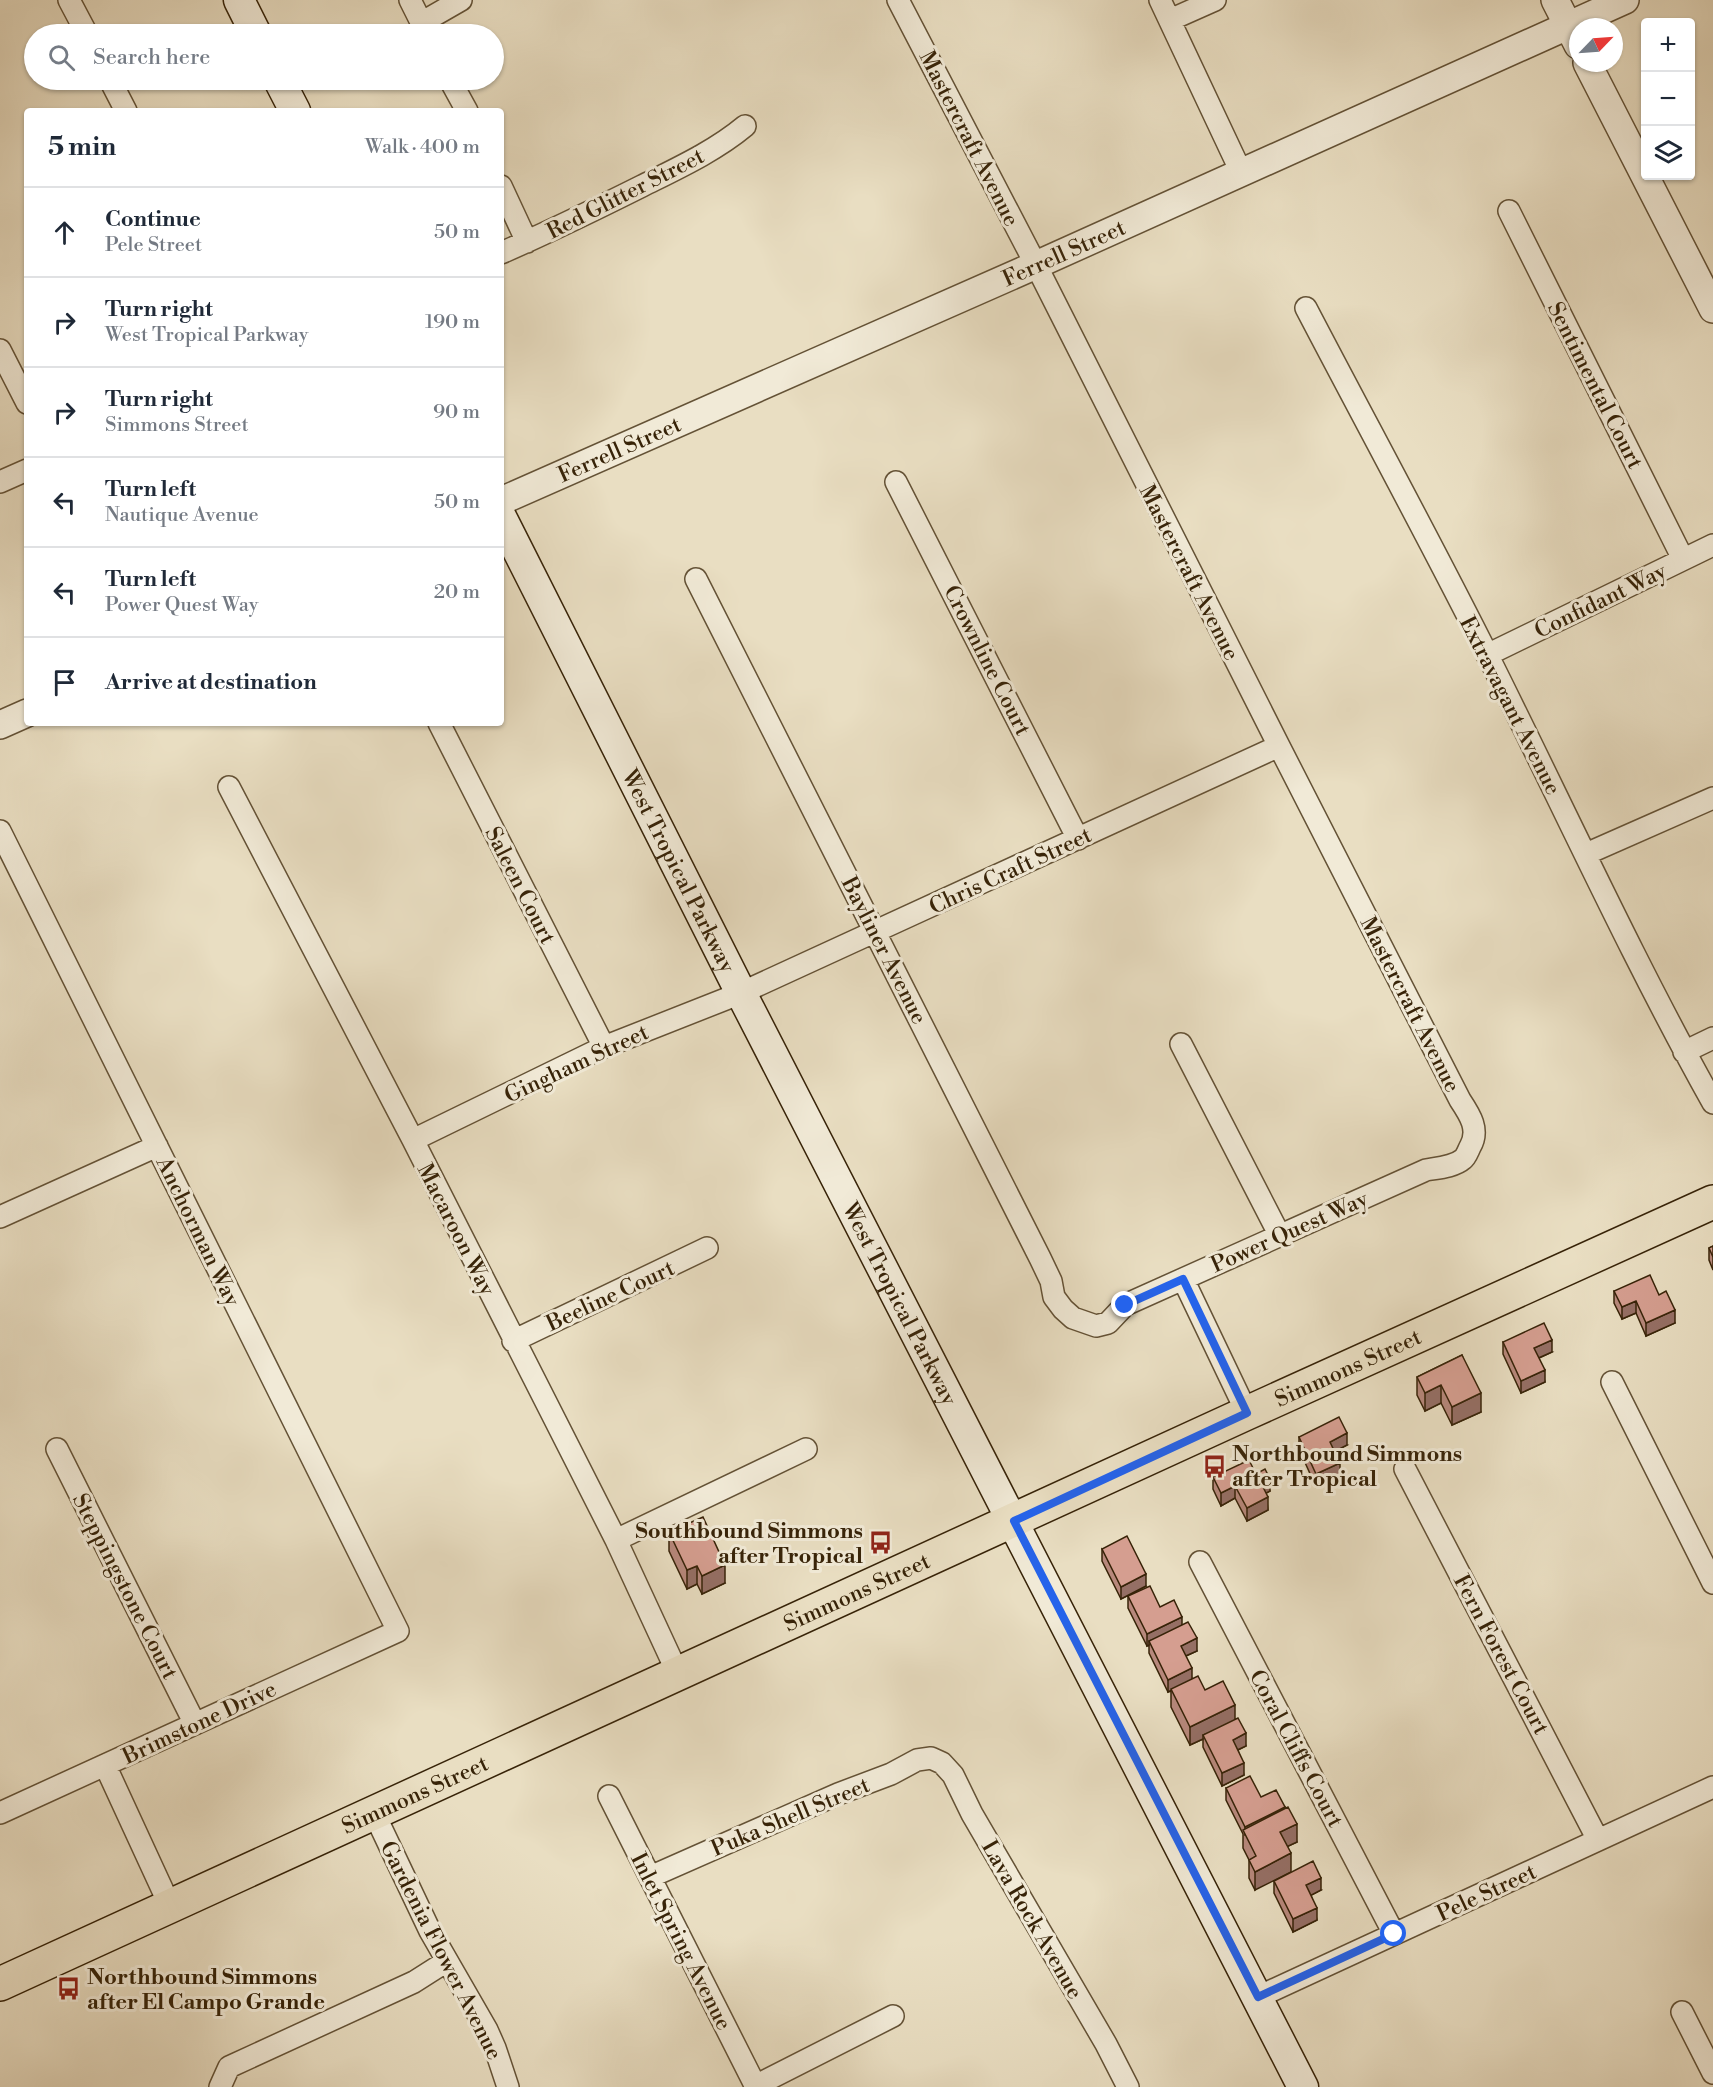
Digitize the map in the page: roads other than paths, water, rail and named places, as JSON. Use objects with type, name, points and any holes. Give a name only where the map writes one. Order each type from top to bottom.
[{"type":"main road","points":[[239,0],[251,24]]},
{"type":"main road","points":[[284,90],[293,108]]},
{"type":"main road","name":"West Tropical Parkway","points":[[504,523],[741,993],[1303,2087]]},
{"type":"main road","name":"Simmons Street","points":[[0,1984],[1713,1202]]},
{"type":"street","points":[[69,0],[82,24]]},
{"type":"street","points":[[410,0],[422,24]]},
{"type":"street","points":[[430,24],[461,0]]},
{"type":"street","name":"Mastercraft Avenue","points":[[898,0],[1036,265],[1460,1100],[1471,1116],[1475,1132],[1472,1144]]},
{"type":"street","points":[[1160,0],[1241,172]]},
{"type":"street","points":[[1170,20],[1215,0]]},
{"type":"street","points":[[1555,0],[1569,27]]},
{"type":"street","name":"Ferrell Street","points":[[1598,18],[1625,0]]},
{"type":"street","name":"Ferrell Street","points":[[504,500],[1241,172],[1569,37]]},
{"type":"street","points":[[1592,72],[1713,309]]},
{"type":"street","points":[[115,90],[124,108]]},
{"type":"street","points":[[455,90],[465,108]]},
{"type":"street","name":"Red Glitter Street","points":[[504,252],[691,162],[729,139],[745,126]]},
{"type":"street","points":[[504,192],[527,242]]},
{"type":"street","name":"Sentimental Court","points":[[1509,211],[1683,559]]},
{"type":"street","name":"Extravagant Avenue","points":[[1306,308],[1487,655],[1684,1052],[1713,1103]]},
{"type":"street","points":[[0,351],[24,397]]},
{"type":"street","points":[[0,483],[24,471]]},
{"type":"street","name":"Crownline Court","points":[[896,482],[1078,839]]},
{"type":"street","name":"Confidant Way","points":[[1487,655],[1713,545]]},
{"type":"street","name":"Bayliner Avenue","points":[[696,579],[1040,1258],[1051,1281],[1054,1297],[1073,1318]]},
{"type":"street","points":[[0,725],[24,714]]},
{"type":"street","name":"Saleen Court","points":[[441,726],[604,1047]]},
{"type":"street","name":"Chris Craft Street","points":[[741,993],[1279,746]]},
{"type":"street","name":"Macaroon Way","points":[[229,787],[413,1140],[616,1540],[678,1674]]},
{"type":"street","points":[[1586,854],[1713,798]]},
{"type":"street","name":"Anchorman Way","points":[[0,831],[398,1631]]},
{"type":"street","name":"Gingham Street","points":[[413,1140],[604,1047],[741,993]]},
{"type":"street","points":[[1684,1052],[1713,1038]]},
{"type":"street","points":[[1181,1044],[1280,1236]]},
{"type":"street","name":"Power Quest Way","points":[[1073,1318],[1096,1326],[1108,1323],[1125,1305],[1426,1170],[1454,1164],[1463,1159],[1472,1144]]},
{"type":"street","points":[[0,1217],[157,1146]]},
{"type":"street","name":"Beeline Court","points":[[513,1341],[707,1248]]},
{"type":"street","points":[[1183,1279],[1247,1413]]},
{"type":"street","points":[[1611,1382],[1713,1583]]},
{"type":"street","name":"Steppingstone Court","points":[[57,1449],[195,1724]]},
{"type":"street","points":[[616,1540],[806,1449]]},
{"type":"street","name":"Fern Forest Court","points":[[1405,1469],[1599,1840]]},
{"type":"street","name":"Coral Cliffs Court","points":[[1200,1562],[1394,1934]]},
{"type":"street","name":"Brimstone Drive","points":[[0,1813],[398,1631]]},
{"type":"street","name":"Puka Shell Street","points":[[650,1877],[838,1794],[891,1774],[916,1760],[931,1758]]},
{"type":"street","name":"Lava Rock Avenue","points":[[931,1758],[942,1763],[954,1775],[972,1814],[1106,2044],[1128,2087]]},
{"type":"street","points":[[105,1765],[170,1906]]},
{"type":"street","name":"Pele Street","points":[[1258,1997],[1713,1787]]},
{"type":"street","name":"Inlet Spring Avenue","points":[[609,1796],[755,2087]]},
{"type":"street","name":"Gardenia Flower Avenue","points":[[374,1813],[430,1931],[487,2030],[508,2087]]},
{"type":"street","points":[[221,2083],[228,2067],[414,1982],[447,1961]]},
{"type":"street","points":[[1682,2012],[1713,2073]]},
{"type":"street","points":[[755,2087],[893,2016]]},
{"type":"place","name":"Northbound Simmons after Tropical","points":[[1214,1466]]},
{"type":"place","name":"Southbound Simmons after Tropical","points":[[881,1543]]},
{"type":"place","name":"Northbound Simmons after El Campo Grande","points":[[69,1989]]}]
